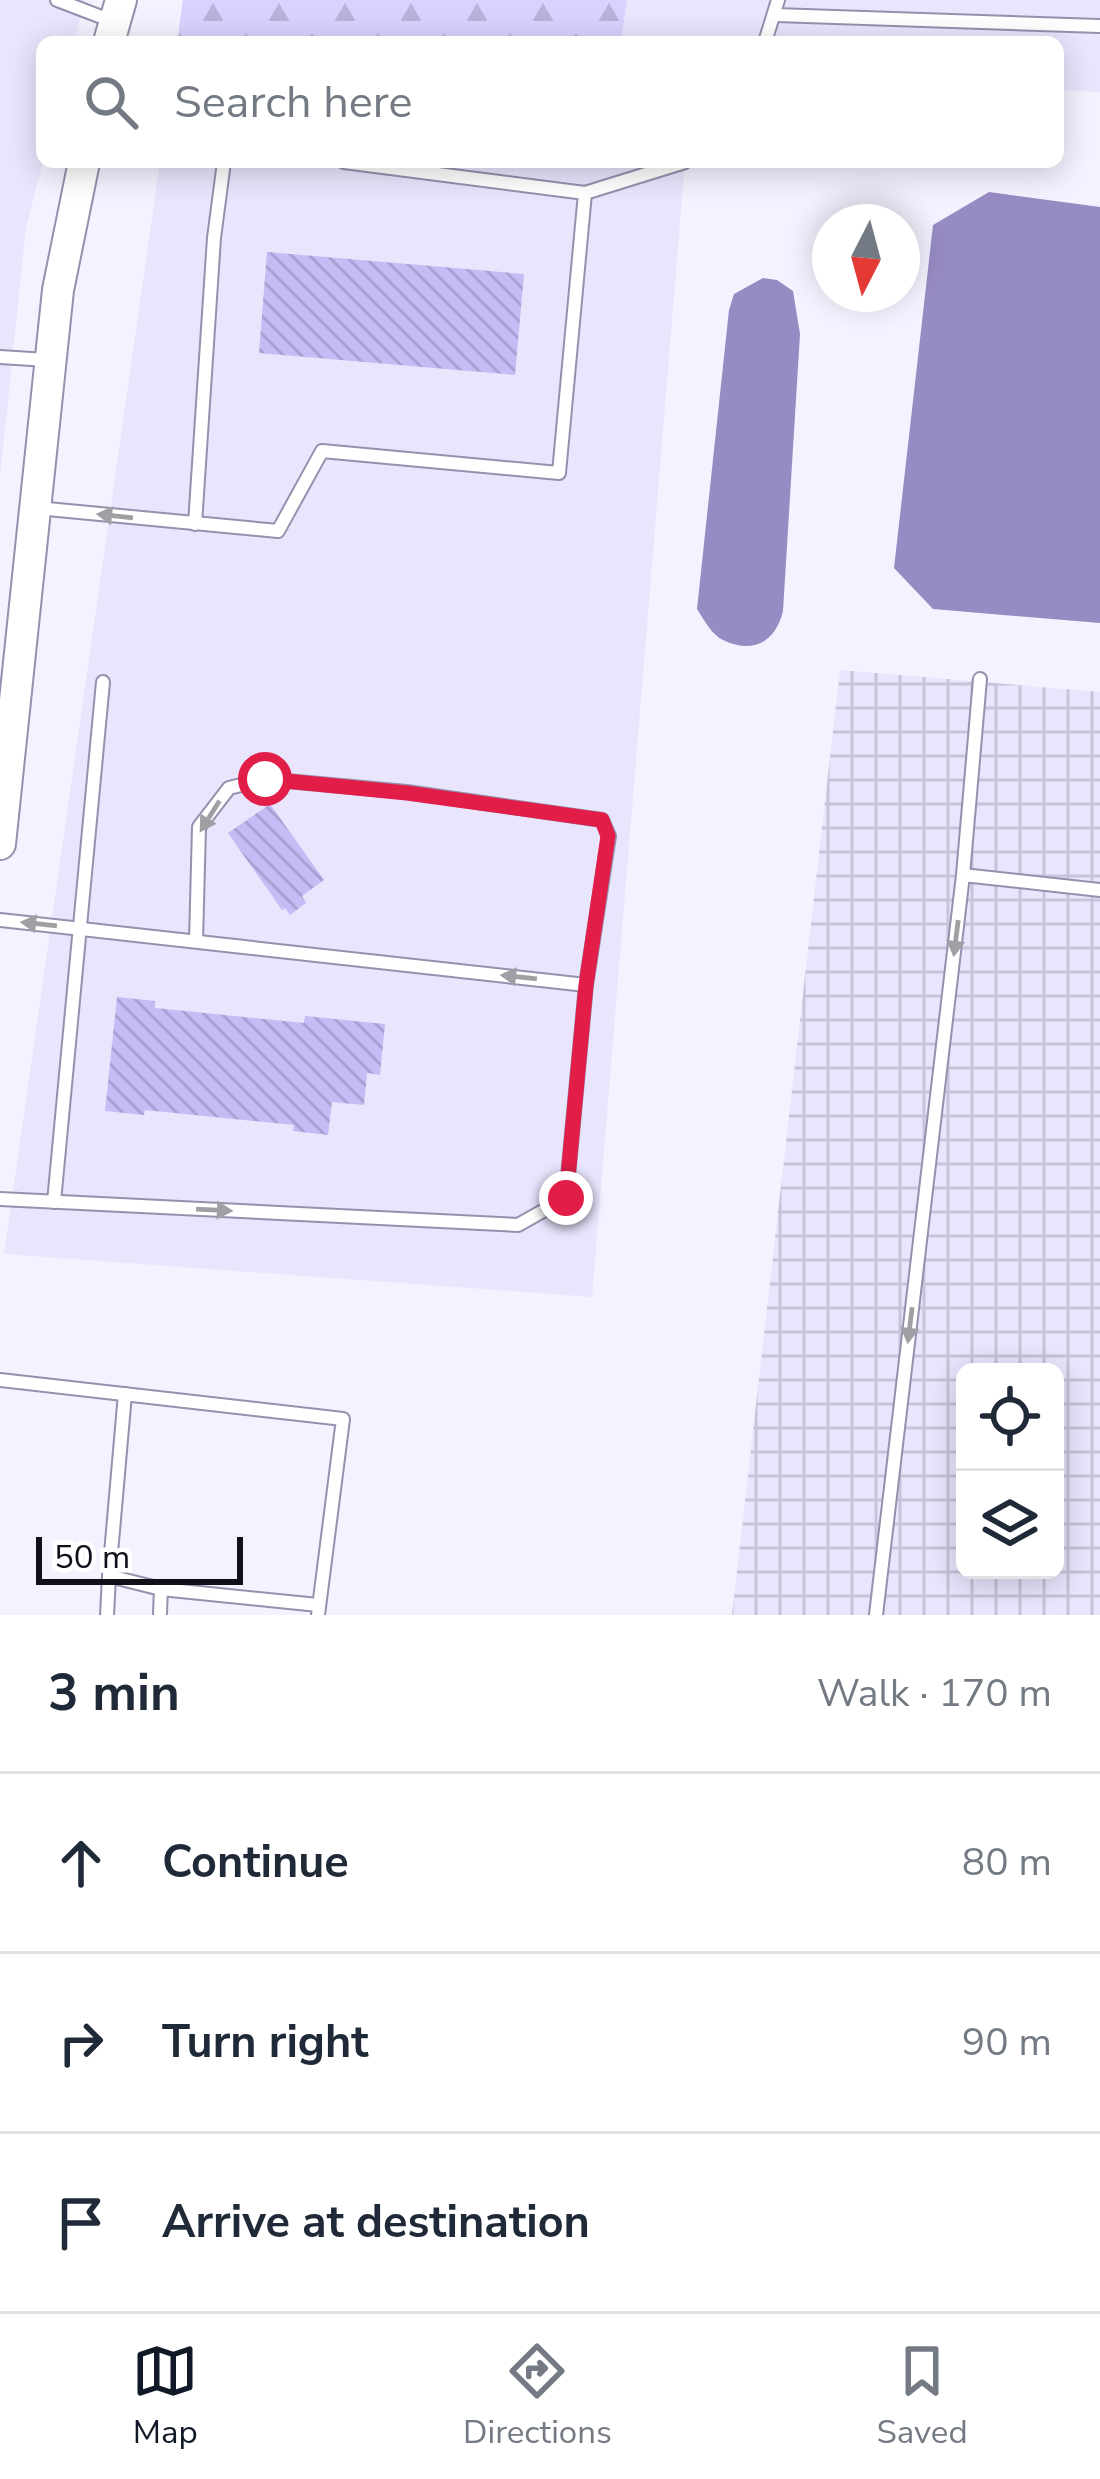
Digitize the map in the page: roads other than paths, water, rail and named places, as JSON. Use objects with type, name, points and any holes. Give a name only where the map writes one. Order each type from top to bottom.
[{"type":"street","points":[[0,844],[10,657],[35,508],[58,290],[82,168]]},
{"type":"lane","points":[[57,0],[115,21]]},
{"type":"lane","points":[[767,36],[777,7],[1100,26]]},
{"type":"lane","points":[[195,524],[214,238],[223,168]]},
{"type":"lane","points":[[391,168],[585,193],[666,168]]},
{"type":"lane","points":[[35,508],[278,531],[322,451],[559,473],[585,193]]},
{"type":"lane","points":[[0,357],[50,360]]},
{"type":"lane","points":[[876,1615],[963,875],[980,680]]},
{"type":"lane","points":[[54,1202],[103,682]]},
{"type":"lane","points":[[0,1199],[518,1225],[566,1198],[586,985],[608,836],[602,820],[265,779],[229,788],[199,827],[196,941]]},
{"type":"lane","points":[[963,875],[1100,890]]},
{"type":"lane","points":[[0,920],[586,985]]},
{"type":"lane","points":[[0,1380],[344,1419],[318,1610],[273,1608],[109,1576]]},
{"type":"lane","points":[[107,1615],[125,1394]]},
{"type":"lane","points":[[160,1612],[161,1589]]},
{"type":"lane","points":[[214,1615],[216,1595]]}]
